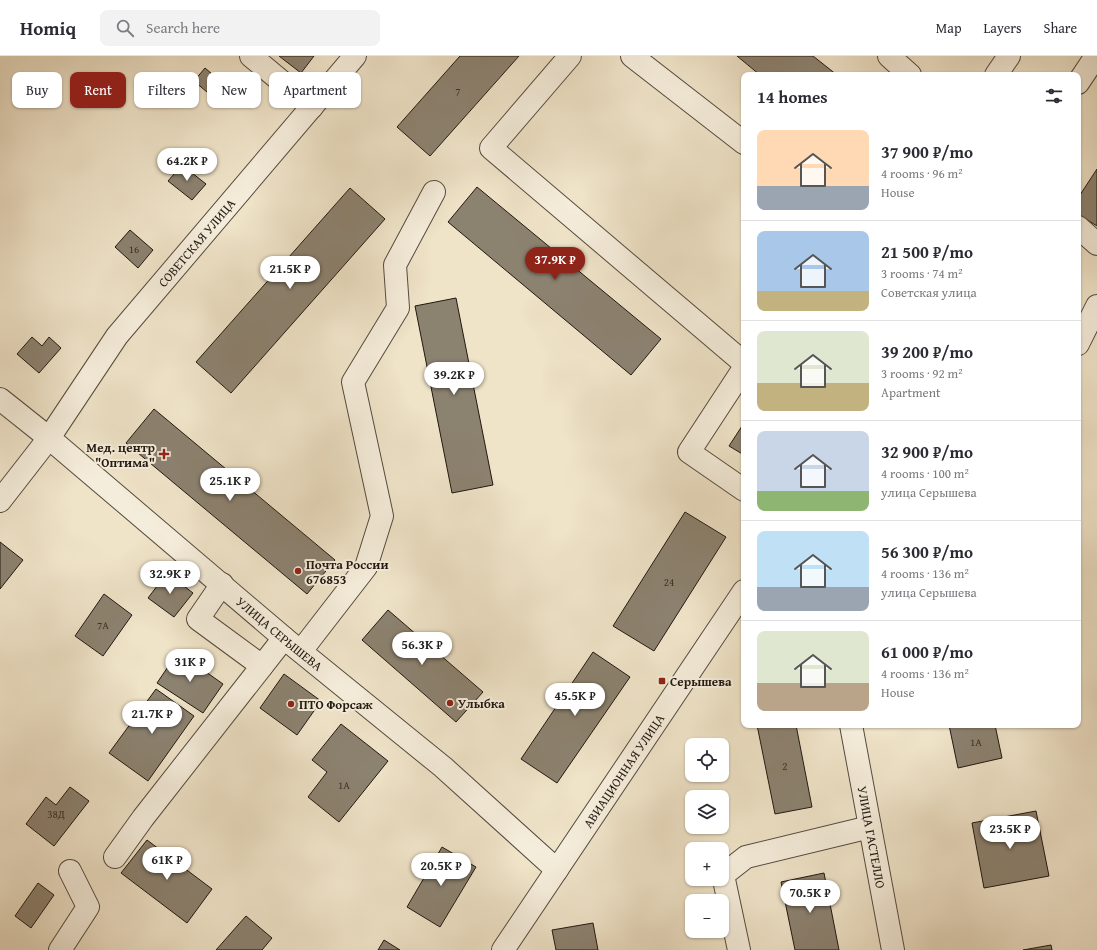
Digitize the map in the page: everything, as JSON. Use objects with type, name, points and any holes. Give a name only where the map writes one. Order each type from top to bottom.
[{"type":"street","points":[[251,56],[270,72]]},
{"type":"street","name":"СОВЕТСКАЯ УЛИЦА","points":[[342,72],[355,56]]},
{"type":"street","points":[[570,56],[491,148],[741,360]]},
{"type":"street","points":[[632,56],[741,141]]},
{"type":"street","points":[[889,56],[907,72]]},
{"type":"street","points":[[998,72],[1009,56]]},
{"type":"street","points":[[1081,78],[1096,56]]},
{"type":"street","name":"СОВЕТСКАЯ УЛИЦА","points":[[0,500],[49,438],[117,336],[311,108]]},
{"type":"street","points":[[301,651],[366,567],[382,516],[353,382],[398,308],[395,265],[434,192]]},
{"type":"street","points":[[1081,230],[1097,244]]},
{"type":"street","points":[[1081,338],[1097,306]]},
{"type":"street","points":[[741,373],[689,452],[741,488]]},
{"type":"street","name":"УЛИЦА СЕРЫШЕВА","points":[[0,399],[49,438],[284,638],[443,767],[557,870]]},
{"type":"street","points":[[222,584],[198,620],[262,666]]},
{"type":"street","name":"АВИАЦИОННАЯ УЛИЦА","points":[[503,950],[741,594]]},
{"type":"street","points":[[115,857],[142,818],[284,638]]},
{"type":"street","name":"УЛИЦА ГАСТЕЛЛО","points":[[852,728],[893,950]]},
{"type":"street","points":[[739,950],[723,875],[746,857],[870,827]]},
{"type":"street","points":[[60,950],[88,907],[70,871]]},
{"type":"building","points":[[279,56],[314,56],[302,72]]},
{"type":"building","points":[[460,56],[519,56],[430,156],[397,127]]},
{"type":"building","points":[[737,56],[813,56],[833,72],[756,72]]},
{"type":"building","points":[[205,68],[210,72],[207,72],[207,92],[199,85],[199,75]]},
{"type":"building","points":[[182,165],[206,184],[192,200],[168,181]]},
{"type":"building","points":[[1097,169],[1097,226],[1081,216],[1081,193]]},
{"type":"building","points":[[477,187],[661,339],[631,375],[448,222]]},
{"type":"building","points":[[350,188],[385,219],[231,393],[196,362]]},
{"type":"building","points":[[130,230],[153,250],[138,268],[115,247]]},
{"type":"building","points":[[456,298],[493,485],[452,493],[415,306]]},
{"type":"building","points":[[32,337],[42,346],[49,337],[61,348],[39,373],[17,354]]},
{"type":"building","points":[[154,409],[335,560],[307,594],[126,443]]},
{"type":"building","points":[[741,428],[741,453],[729,446]]},
{"type":"building","points":[[685,512],[726,537],[654,651],[613,626]]},
{"type":"building","points":[[0,542],[23,560],[0,589]]},
{"type":"building","points":[[167,573],[193,593],[174,617],[148,598]]},
{"type":"building","points":[[104,594],[132,615],[103,656],[75,636]]},
{"type":"building","points":[[388,610],[483,692],[456,722],[362,640]]},
{"type":"building","points":[[178,652],[223,684],[203,713],[157,683]]},
{"type":"building","points":[[593,652],[630,677],[557,783],[521,759]]},
{"type":"building","name":"ПТО Форсаж","points":[[284,674],[321,701],[297,735],[260,708]]},
{"type":"building","points":[[156,689],[194,716],[148,781],[109,753]]},
{"type":"building","points":[[341,724],[388,761],[339,822],[308,797],[327,772],[312,760]]},
{"type":"building","points":[[758,728],[797,728],[812,807],[775,814]]},
{"type":"building","points":[[950,728],[996,728],[1002,758],[958,768]]},
{"type":"building","points":[[70,787],[89,801],[54,846],[26,824],[46,797],[56,805]]},
{"type":"building","points":[[1036,811],[1049,876],[984,888],[972,823]]},
{"type":"building","points":[[147,840],[212,889],[187,923],[121,873]]},
{"type":"building","points":[[442,847],[476,867],[440,927],[407,907]]},
{"type":"building","points":[[824,873],[839,950],[795,950],[781,882]]},
{"type":"building","points":[[38,883],[54,895],[31,928],[15,916]]},
{"type":"building","points":[[246,916],[272,938],[262,950],[216,950]]},
{"type":"building","points":[[593,923],[598,950],[556,950],[552,930]]},
{"type":"building","points":[[384,940],[400,950],[378,950]]},
{"type":"building","points":[[1051,945],[1052,950],[1023,950]]},
{"type":"place","name":"Мед. центр \"Оптима\"","points":[[164,454]]},
{"type":"place","name":"Почта России 676853","points":[[298,571]]},
{"type":"place","name":"Серышева","points":[[662,681]]},
{"type":"place","name":"Улыбка","points":[[450,703]]},
{"type":"place","name":"ПТО Форсаж","points":[[291,704]]}]
